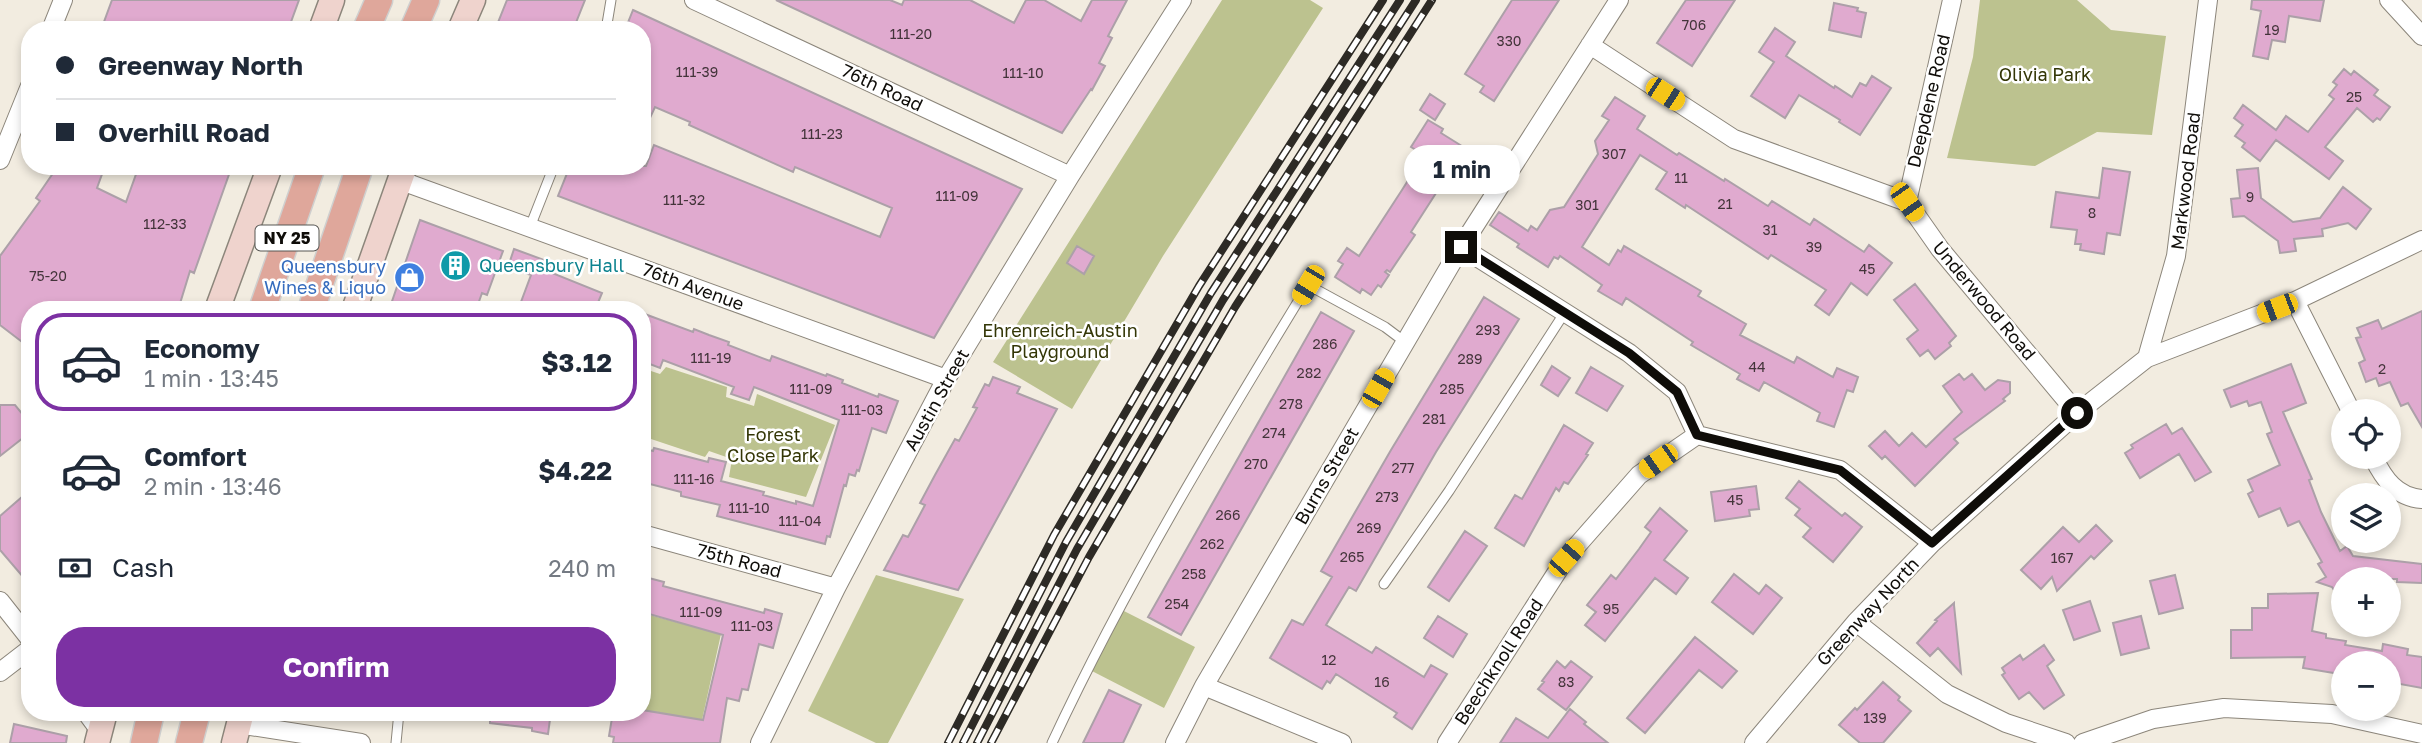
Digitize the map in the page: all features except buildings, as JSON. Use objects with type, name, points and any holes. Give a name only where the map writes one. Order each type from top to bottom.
[{"type":"main road","points":[[370,21],[379,0]]},
{"type":"main road","points":[[417,21],[426,0]]},
{"type":"main road","name":"NY 25","points":[[265,301],[309,175]]},
{"type":"main road","name":"NY 25","points":[[314,301],[357,175]]},
{"type":"main road","points":[[324,269],[325,301]]},
{"type":"main road","points":[[144,743],[149,721]]},
{"type":"main road","points":[[189,743],[195,721]]},
{"type":"street","points":[[55,21],[63,0]]},
{"type":"street","points":[[324,21],[332,0]]},
{"type":"street","points":[[464,21],[473,0]]},
{"type":"street","name":"76th Road","points":[[695,0],[1070,176]]},
{"type":"street","name":"Austin Street","points":[[760,743],[836,587],[946,379],[1182,0]]},
{"type":"street","name":"Burns Street","points":[[1175,743],[1204,686],[1461,247],[1619,0]]},
{"type":"street","name":"Deepdene Road","points":[[1907,202],[1952,0]]},
{"type":"street","name":"Markwood Road","points":[[2147,358],[2176,256],[2208,0]]},
{"type":"street","points":[[2389,0],[2422,36]]},
{"type":"street","points":[[1590,45],[1734,139],[1907,202]]},
{"type":"street","points":[[0,160],[21,108]]},
{"type":"street","points":[[220,301],[267,175]]},
{"type":"street","points":[[357,301],[401,175]]},
{"type":"street","name":"76th Avenue","points":[[407,175],[530,227],[946,379]]},
{"type":"street","name":"Underwood Road","points":[[1907,202],[1940,249],[2077,413]]},
{"type":"street","name":"Greenway North","points":[[1754,743],[1856,622],[1932,543],[2077,413],[2147,358],[2295,301],[2422,240]]},
{"type":"street","points":[[1461,247],[1629,353],[1677,392],[1697,435],[1840,470],[1932,543]]},
{"type":"street","points":[[2295,301],[2345,399]]},
{"type":"street","name":"Beechknoll Road","points":[[1447,743],[1566,558],[1639,475],[1697,435]]},
{"type":"street","points":[[2381,469],[2392,486],[2401,493],[2422,499]]},
{"type":"street","name":"75th Road","points":[[651,536],[836,587]]},
{"type":"street","points":[[0,601],[21,628]]},
{"type":"street","points":[[1856,622],[1947,694],[2006,723],[2066,743]]},
{"type":"street","points":[[0,672],[21,656]]},
{"type":"street","points":[[1204,686],[1342,743]]},
{"type":"street","points":[[2083,743],[2153,719],[2224,708],[2332,714],[2422,734]]},
{"type":"street","points":[[238,726],[361,743]]},
{"type":"lane","points":[[608,21],[611,0]]},
{"type":"lane","points":[[530,227],[550,175]]},
{"type":"lane","points":[[1052,743],[1107,628],[1308,285],[1385,327],[1405,342]]},
{"type":"lane","points":[[1384,584],[1449,491],[1565,312]]},
{"type":"lane","points":[[396,743],[398,721]]},
{"type":"green space","name":"Ehrenreich-Austin Playground","points":[[1222,0],[1310,0],[1323,8],[1163,256],[1072,409],[993,362]]},
{"type":"green space","name":"Olivia Park","points":[[1980,0],[2077,0],[2111,30],[2166,36],[2152,135],[2097,132],[2035,166],[1947,158],[1973,57]]},
{"type":"green space","name":"Forest Close Park","points":[[666,367],[727,387],[726,397],[754,406],[757,394],[835,425],[806,497],[729,477],[732,459],[709,451],[705,457],[651,439],[651,371],[660,374]]},
{"type":"green space","points":[[876,575],[964,599],[888,743],[876,743],[808,711]]},
{"type":"green space","points":[[1120,609],[1195,647],[1164,708],[1090,670]]},
{"type":"green space","points":[[651,615],[721,634],[702,720],[651,712]]},
{"type":"railway","points":[[948,743],[1054,535],[1199,286],[1383,0]]},
{"type":"railway","points":[[963,743],[1066,542],[1211,293],[1400,0]]},
{"type":"railway","points":[[977,743],[1077,549],[1223,300],[1416,0]]},
{"type":"railway","points":[[991,743],[1089,557],[1235,307],[1432,0]]},
{"type":"place","name":"Queensbury Hall","points":[[456,266]]},
{"type":"place","name":"Queensbury Wines & Liquo","points":[[409,277]]},
{"type":"route","points":[[1461,247],[1629,353],[1677,392],[1697,435],[1840,470],[1932,543],[2077,413]]}]
